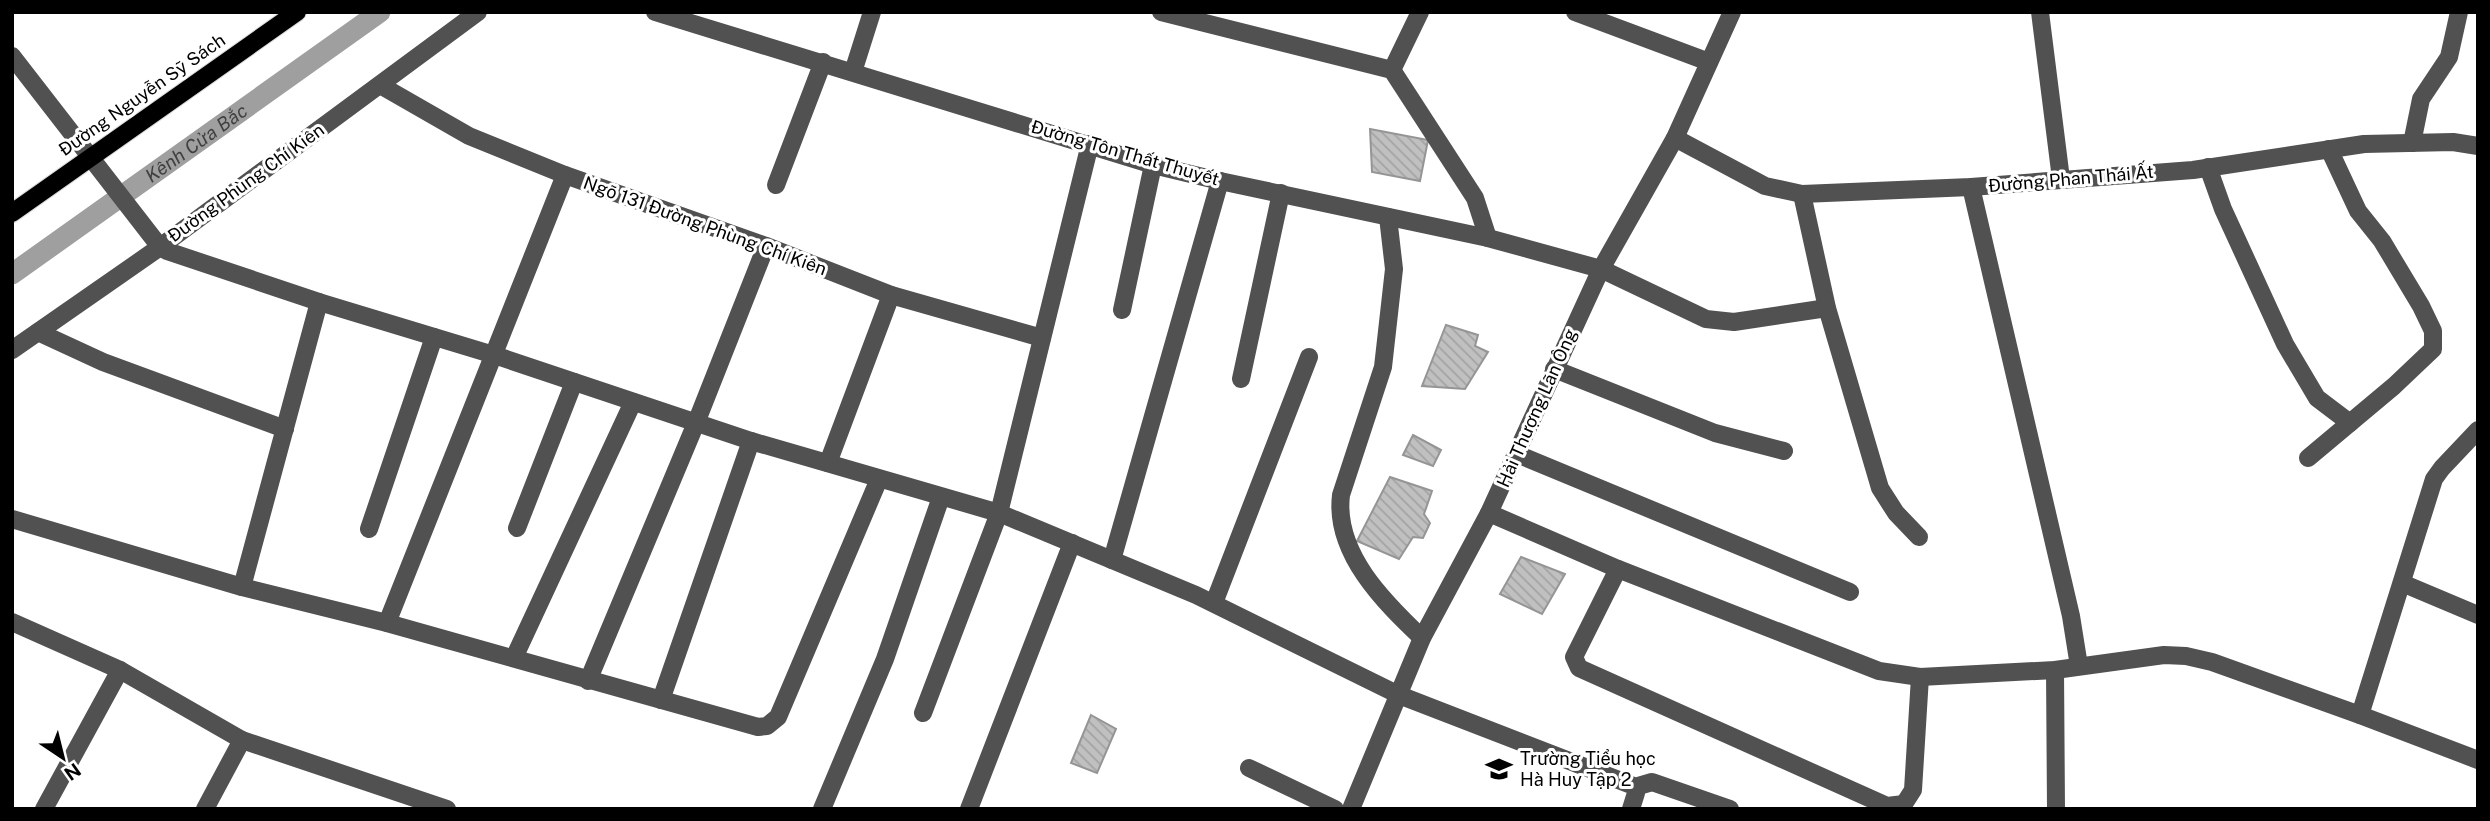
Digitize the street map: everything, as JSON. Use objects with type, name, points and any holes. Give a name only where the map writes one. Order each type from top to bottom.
[{"type":"main road","name":"Đường Nguyễn Sỹ Sách","points":[[12,213],[297,12]]},
{"type":"street","name":"Đường Phùng Chí Kiên","points":[[12,350],[160,247],[478,12]]},
{"type":"street","name":"Đường Tôn Thất Thuyết","points":[[655,12],[1153,164],[1220,181],[1488,238],[1601,270],[1706,319],[1724,322],[1827,308]]},
{"type":"street","points":[[853,72],[872,12]]},
{"type":"street","points":[[1161,12],[1392,70],[1475,198],[1488,238]]},
{"type":"street","points":[[1392,70],[1420,12]]},
{"type":"street","points":[[1575,12],[1709,62]]},
{"type":"street","name":"Hải Thượng Lãn Ông","points":[[1350,809],[1422,638],[1489,513],[1601,270],[1675,138],[1732,12]]},
{"type":"street","points":[[2040,12],[2062,179]]},
{"type":"street","points":[[2412,143],[2421,99],[2449,57],[2459,12]]},
{"type":"street","points":[[12,56],[160,247],[180,257],[494,355],[696,423],[999,513],[1214,603],[1399,695],[1635,787],[1652,782],[1730,809]]},
{"type":"street","points":[[776,185],[823,62]]},
{"type":"street","name":"Ngõ 131 Đường Phùng Chí Kiên","points":[[380,85],[468,135],[565,174],[766,246],[891,295],[1042,338]]},
{"type":"street","name":"Đường Phan Thái Ất","points":[[1675,138],[1765,186],[1802,194],[1971,187],[2208,167],[2364,144],[2453,142],[2478,146]]},
{"type":"street","points":[[923,713],[999,513],[1090,144]]},
{"type":"street","points":[[2308,458],[2432,349],[2433,331],[2382,241],[2358,211],[2329,149]]},
{"type":"street","points":[[1122,310],[1153,164]]},
{"type":"street","points":[[2208,167],[2223,209],[2285,344],[2318,398],[2350,423]]},
{"type":"street","points":[[387,623],[565,174]]},
{"type":"street","points":[[1112,560],[1220,181]]},
{"type":"street","points":[[1971,187],[2071,616],[2080,666]]},
{"type":"street","points":[[1241,379],[1281,193]]},
{"type":"street","points":[[1802,194],[1827,308],[1880,488],[1896,513],[1919,537]]},
{"type":"street","points":[[1388,217],[1394,269],[1383,367],[1341,495],[1339,514],[1345,539],[1367,577],[1380,595],[1422,638]]},
{"type":"street","points":[[589,681],[766,246]]},
{"type":"street","points":[[828,463],[891,295]]},
{"type":"street","points":[[242,587],[319,302]]},
{"type":"street","points":[[38,332],[103,362],[285,429]]},
{"type":"street","points":[[369,529],[434,337]]},
{"type":"street","points":[[1214,603],[1310,358]]},
{"type":"street","points":[[1554,369],[1714,433],[1784,452]]},
{"type":"street","points":[[517,527],[574,382]]},
{"type":"street","points":[[514,658],[632,402]]},
{"type":"street","points":[[2360,715],[2434,479],[2478,430]]},
{"type":"street","points":[[661,700],[751,440]]},
{"type":"street","points":[[1517,454],[1850,592]]},
{"type":"street","points":[[12,519],[242,587],[387,623],[758,727],[767,726],[778,717],[879,479]]},
{"type":"street","points":[[822,809],[885,659],[941,497]]},
{"type":"street","points":[[1489,513],[1618,569],[1861,665],[1898,675],[1920,677],[2055,670],[2164,655],[2199,658],[2476,755]]},
{"type":"street","points":[[969,809],[1072,543]]},
{"type":"street","points":[[1618,569],[1574,657],[1579,668],[1887,807],[1904,804],[1913,790],[1920,677]]},
{"type":"street","points":[[2402,583],[2478,615]]},
{"type":"street","points":[[12,622],[120,670],[242,740],[447,809]]},
{"type":"street","points":[[44,809],[120,670]]},
{"type":"street","points":[[2055,670],[2056,809]]},
{"type":"street","points":[[205,809],[242,740]]},
{"type":"street","points":[[1249,768],[1335,809]]},
{"type":"street","points":[[1631,809],[1635,787]]},
{"type":"building","points":[[1370,129],[1428,140],[1420,181],[1372,172]]},
{"type":"building","points":[[1446,325],[1478,335],[1475,346],[1488,352],[1465,389],[1422,386]]},
{"type":"building","points":[[1413,435],[1441,450],[1433,466],[1403,455]]},
{"type":"building","points":[[1390,477],[1432,491],[1424,514],[1430,523],[1423,538],[1413,537],[1399,559],[1357,541]]},
{"type":"building","points":[[1521,557],[1565,574],[1542,614],[1500,594]]},
{"type":"building","points":[[1091,715],[1116,729],[1097,773],[1071,763]]},
{"type":"waterway","name":"Kênh Cửa Bắc","points":[[12,274],[380,12]]},
{"type":"place","name":"Trường Tiểu học Hà Huy Tập 2","points":[[1499,769]]}]
